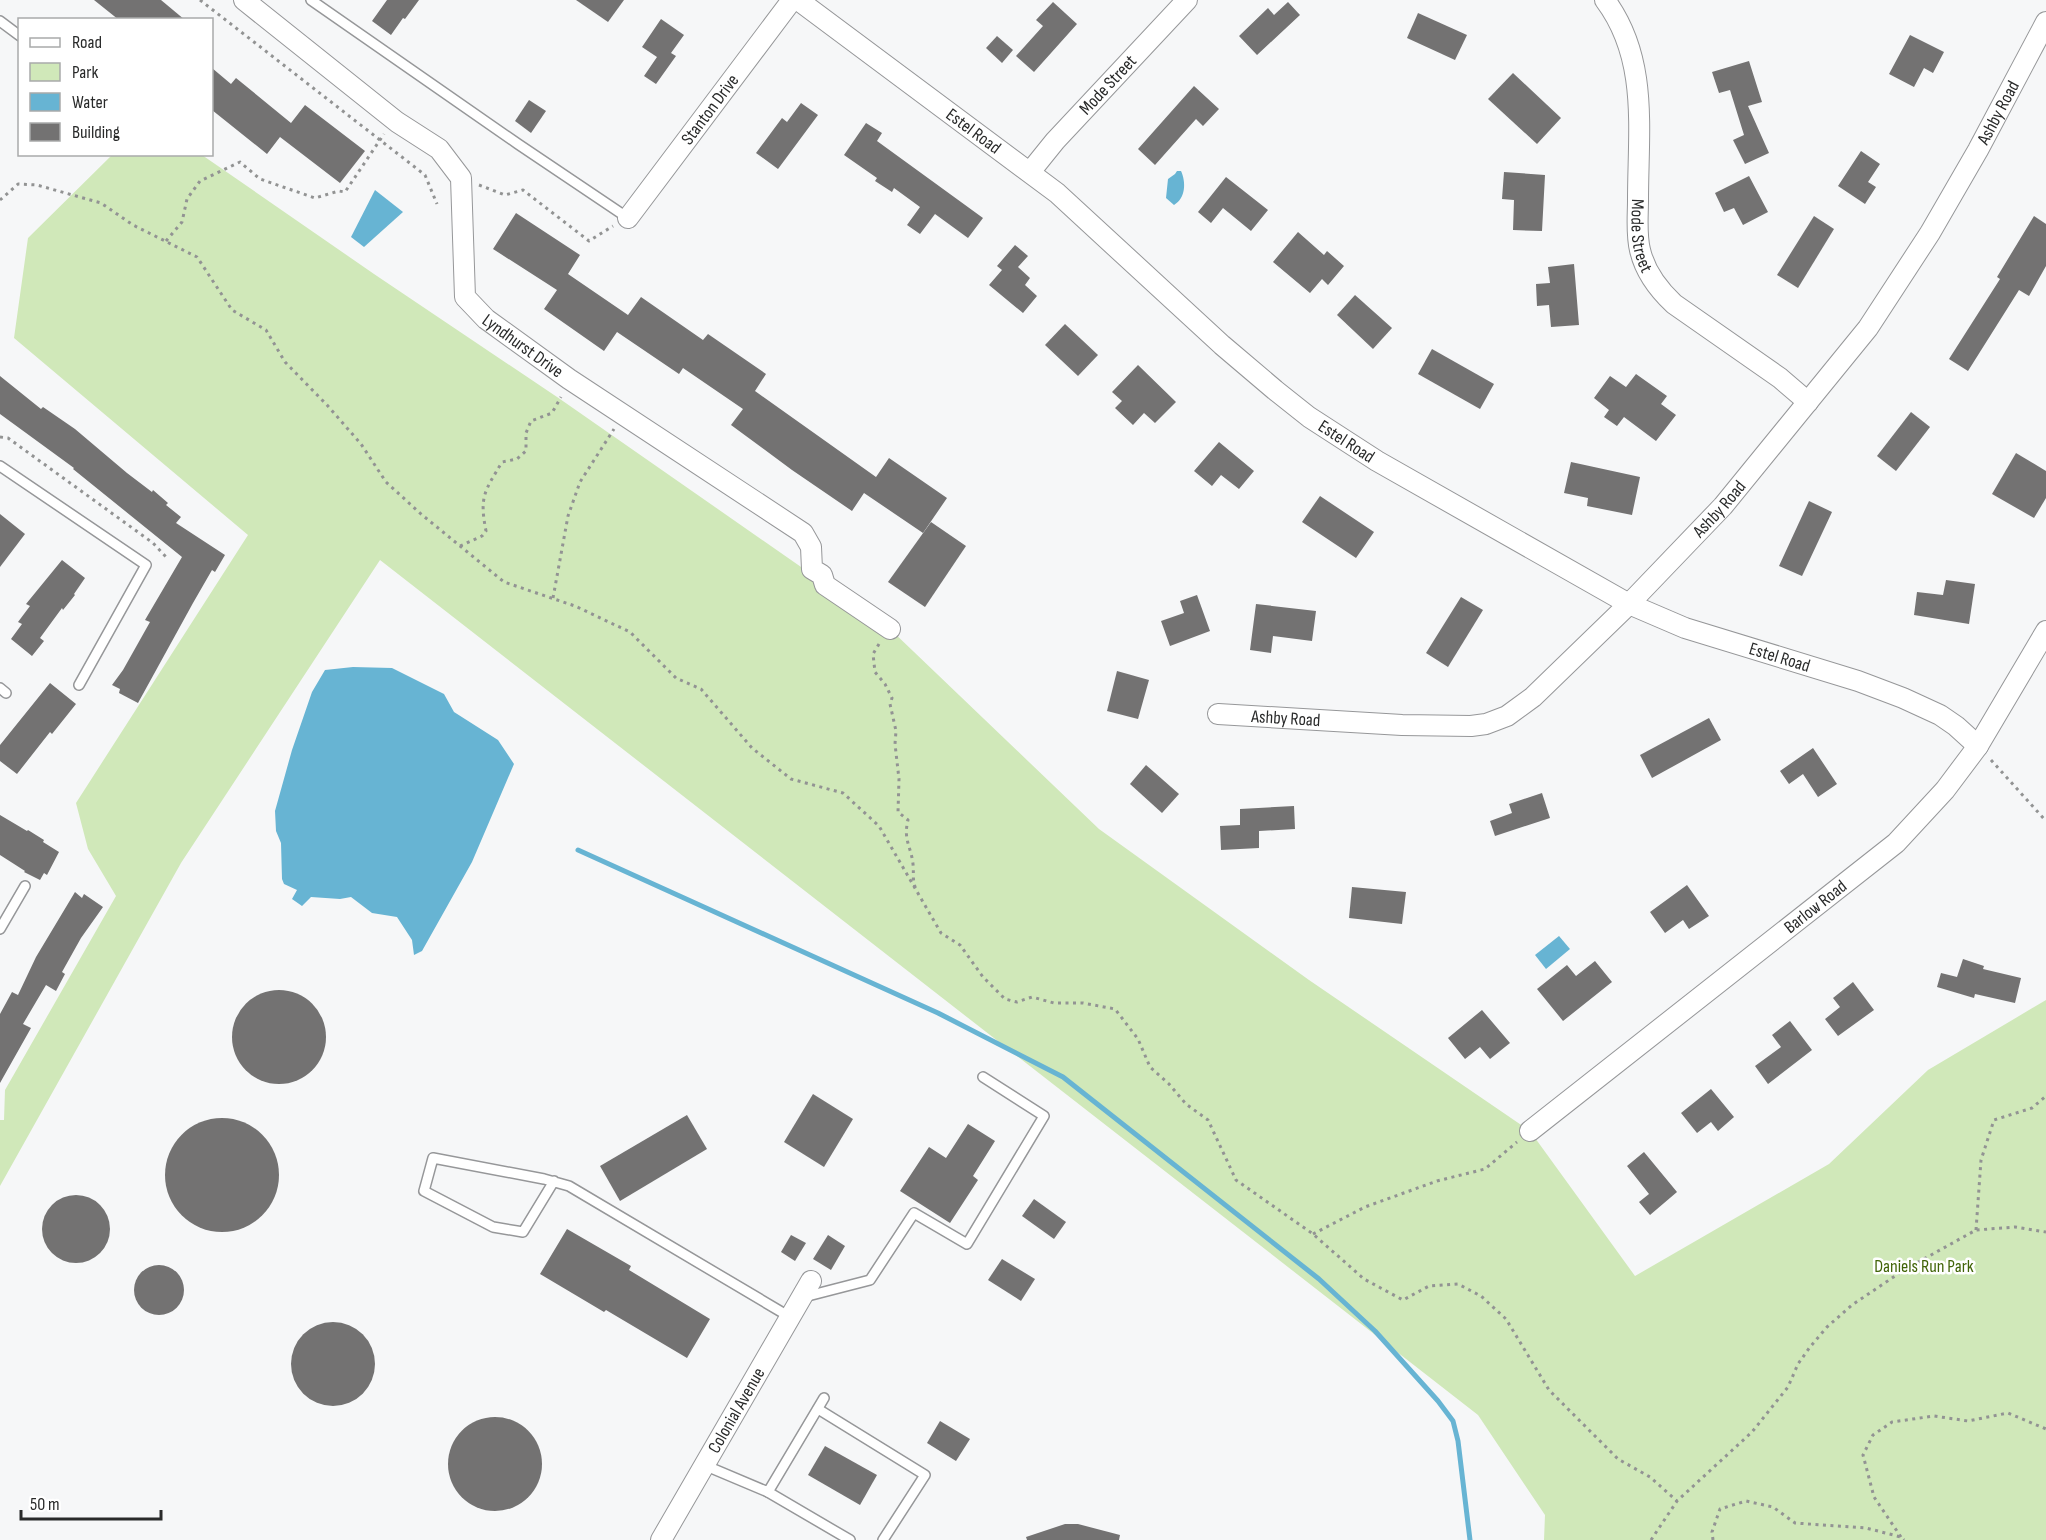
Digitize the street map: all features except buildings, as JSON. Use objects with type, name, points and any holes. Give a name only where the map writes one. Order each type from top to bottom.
[{"type":"street","points":[[244,0],[398,122],[439,150],[461,178]]},
{"type":"street","name":"Stanton Drive","points":[[628,218],[792,0]]},
{"type":"street","name":"Estel Road","points":[[798,0],[1057,193],[1222,345],[1309,417],[1377,461],[1629,604],[1685,628],[1858,681],[1903,698],[1940,715],[1978,746]]},
{"type":"street","name":"Mode Street","points":[[1030,172],[1055,141],[1187,0]]},
{"type":"street","name":"Mode Street","points":[[1605,0],[1622,27],[1635,68],[1638,88],[1638,226],[1640,250],[1648,274],[1659,291],[1674,304],[1780,378],[1808,402]]},
{"type":"street","name":"Ashby Road","points":[[1218,714],[1402,725],[1471,726],[1486,724],[1507,716],[1533,697],[1629,604],[1723,506],[1868,328],[1930,233],[1978,150],[2046,22]]},
{"type":"street","name":"Lyndhurst Drive","points":[[461,178],[465,297],[486,320],[569,379],[803,533],[812,547],[813,569],[822,576],[825,585],[890,629]]},
{"type":"street","name":"Barlow Road","points":[[1530,1131],[1876,860],[1919,820],[1978,746],[2046,631]]},
{"type":"street","name":"Colonial Avenue","points":[[661,1540],[806,1290]]},
{"type":"lane","points":[[311,0],[628,218]]},
{"type":"lane","points":[[0,21],[18,34]]},
{"type":"lane","points":[[0,466],[146,565],[79,686]]},
{"type":"lane","points":[[0,929],[26,886]]},
{"type":"lane","points":[[806,1290],[870,1280],[914,1213],[967,1244],[1044,1116],[983,1077]]},
{"type":"lane","points":[[554,1181],[523,1232],[493,1227],[424,1191],[433,1158],[554,1181],[578,1191],[790,1317]]},
{"type":"lane","points":[[768,1492],[824,1398]]},
{"type":"lane","points":[[818,1409],[926,1475],[883,1540]]},
{"type":"lane","points":[[704,1465],[768,1492],[850,1540]]},
{"type":"path","points":[[200,0],[424,174],[437,204]]},
{"type":"path","points":[[166,242],[182,222],[187,199],[200,181],[240,162],[260,179],[315,198],[339,191],[345,192],[379,140]]},
{"type":"path","points":[[461,178],[505,195],[523,190],[589,241],[628,218]]},
{"type":"path","points":[[0,200],[18,184],[37,185],[58,190],[101,203],[133,225],[196,257],[232,310],[266,330],[285,362],[361,444],[386,482],[421,514],[504,582],[575,606],[630,632],[676,678],[701,689],[752,748],[791,779],[843,793],[879,826],[941,933],[960,945],[983,977],[1005,999],[1017,1002],[1032,997],[1054,1003],[1083,1003],[1115,1009],[1138,1039],[1150,1067],[1186,1104],[1208,1120],[1236,1180],[1313,1234],[1364,1279],[1403,1300],[1429,1286],[1458,1284],[1481,1296],[1506,1319],[1550,1390],[1618,1459],[1650,1477],[1677,1501]]},
{"type":"path","points":[[460,546],[482,536],[486,531],[483,514],[484,490],[502,462],[517,459],[526,451],[526,433],[531,421],[552,413],[569,379]]},
{"type":"path","points":[[553,598],[568,516],[580,482],[624,415]]},
{"type":"path","points":[[0,437],[8,438],[105,508],[153,543],[167,558]]},
{"type":"path","points":[[890,629],[873,654],[875,672],[885,684],[892,698],[899,779],[898,812],[908,820],[905,832],[913,863],[913,883],[923,904]]},
{"type":"path","points":[[1978,746],[2046,821]]},
{"type":"path","points":[[1976,1230],[1981,1160],[1994,1120],[2032,1108],[2046,1096]]},
{"type":"path","points":[[1313,1234],[1365,1207],[1437,1181],[1485,1169],[1530,1131]]},
{"type":"path","points":[[1651,1540],[1677,1501],[1752,1432],[1788,1387],[1798,1364],[1827,1327],[1852,1305],[1976,1230],[2015,1227],[2046,1232]]},
{"type":"path","points":[[1902,1538],[1874,1497],[1863,1455],[1873,1435],[1892,1422],[1934,1416],[1968,1421],[2008,1413],[2046,1430]]},
{"type":"path","points":[[1713,1540],[1712,1532],[1720,1509],[1746,1501],[1773,1507],[1794,1523],[1866,1528],[1902,1538]]},
{"type":"green space","name":"Daniels Run Park","points":[[111,156],[203,156],[560,399],[890,629],[1099,829],[1309,980],[1530,1131],[1635,1276],[1829,1164],[1928,1070],[2046,1000],[2046,1540],[1544,1540],[1545,1515],[1478,1415],[380,560],[181,863],[0,1186],[0,1120],[4,1120],[5,1090],[116,896],[88,849],[76,803],[248,535],[14,338],[28,238]]},
{"type":"water","points":[[1177,171],[1181,171],[1183,175],[1184,190],[1181,198],[1174,205],[1166,198],[1168,179]]},
{"type":"water","points":[[375,190],[403,212],[364,247],[351,237]]},
{"type":"water","points":[[353,667],[392,668],[444,694],[454,712],[498,740],[514,764],[472,862],[422,951],[414,955],[412,940],[397,917],[372,913],[351,897],[340,899],[311,897],[302,906],[292,899],[297,890],[284,884],[282,879],[281,843],[276,831],[275,811],[292,750],[312,692],[325,670]]},
{"type":"water","points":[[1559,936],[1570,949],[1546,969],[1535,955]]},
{"type":"waterway","points":[[578,850],[938,1013],[1063,1077],[1319,1279],[1375,1331],[1438,1401],[1453,1421],[1458,1441],[1470,1540]]}]
